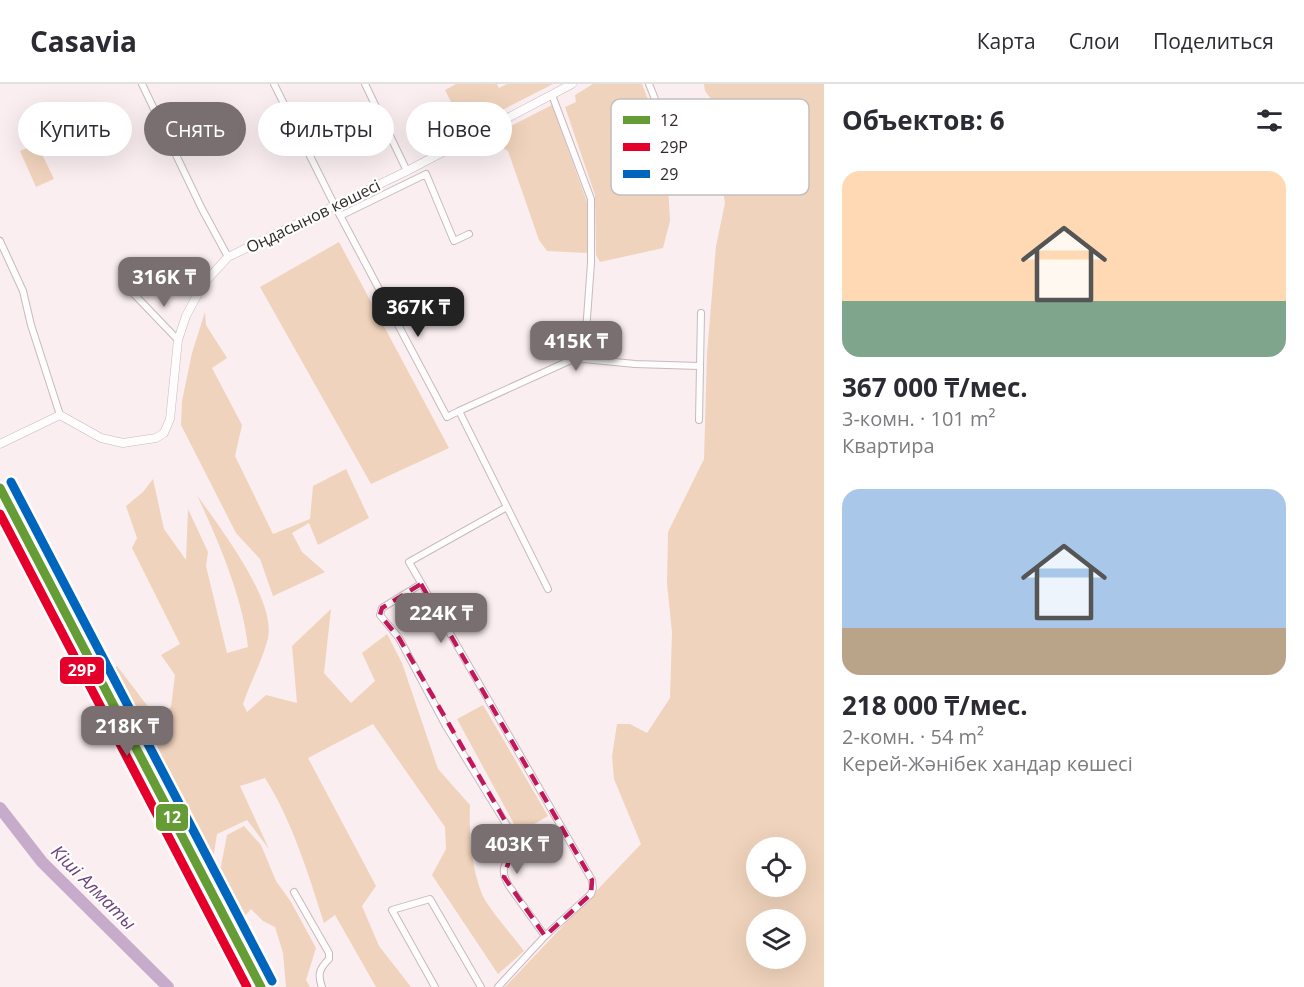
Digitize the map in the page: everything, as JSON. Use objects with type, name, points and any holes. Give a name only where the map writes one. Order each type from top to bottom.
[{"type":"main road","points":[[0,488],[261,987]]},
{"type":"street","points":[[142,84],[228,257]]},
{"type":"street","points":[[274,84],[340,216],[447,417],[571,360],[699,366]]},
{"type":"street","points":[[365,84],[406,171]]},
{"type":"street","name":"Оңдасынов көшесі","points":[[60,415],[101,438],[123,443],[156,438],[164,433],[170,419],[178,340],[186,316],[203,284],[228,257],[406,171],[552,95],[561,86],[572,84]]},
{"type":"street","points":[[650,84],[656,99]]},
{"type":"street","points":[[552,95],[591,199],[591,263],[584,359]]},
{"type":"street","points":[[340,216],[426,174],[454,241],[469,234]]},
{"type":"street","points":[[0,241],[23,291],[60,415],[0,444]]},
{"type":"street","points":[[132,291],[178,340]]},
{"type":"street","points":[[699,420],[701,313]]},
{"type":"street","points":[[459,411],[548,589]]},
{"type":"street","points":[[498,987],[545,936],[585,899],[593,888],[592,880],[409,562],[507,507]]},
{"type":"street","points":[[421,585],[382,608],[380,615],[398,636],[446,726],[522,850]]},
{"type":"street","points":[[545,936],[508,886],[504,877],[504,868],[510,858],[560,826]]},
{"type":"street","points":[[294,892],[329,953],[329,959],[320,968],[319,979],[322,987]]},
{"type":"street","points":[[435,987],[392,910],[430,899],[481,987]]},
{"type":"highlighted area","points":[[421,584],[592,880],[591,894],[545,936],[504,877],[510,857],[522,850],[399,638],[380,615],[382,608]]},
{"type":"shaded area","points":[[456,84],[497,84],[499,88],[507,84],[553,84],[512,105],[512,102],[451,102],[445,90]]},
{"type":"shaded area","points":[[593,84],[642,84],[648,99],[611,99],[611,195],[669,195],[670,221],[663,248],[600,262],[596,255],[595,195],[565,107],[576,102],[575,95]]},
{"type":"shaded area","points":[[704,84],[824,84],[824,987],[505,987],[641,844],[614,779],[612,756],[617,724],[630,724],[647,733],[670,698],[672,632],[667,584],[668,532],[704,459],[707,354],[716,246],[725,203],[724,195],[809,195],[809,99],[711,99],[705,91]]},
{"type":"shaded area","points":[[552,105],[587,202],[588,253],[547,251],[539,240],[510,156],[512,156],[512,125]]},
{"type":"shaded area","points":[[22,156],[43,156],[54,179],[36,187]]},
{"type":"shaded area","points":[[339,242],[449,448],[371,484],[260,287]]},
{"type":"shaded area","points":[[205,312],[206,325],[227,358],[212,368],[242,425],[235,456],[273,534],[310,519],[313,486],[346,469],[369,518],[318,545],[309,523],[292,533],[302,552],[325,572],[273,596],[260,559],[236,533],[181,425],[182,401],[192,353]]},
{"type":"shaded area","points":[[153,479],[164,529],[186,560],[188,509],[208,552],[206,566],[227,653],[248,647],[245,628],[228,569],[197,495],[255,584],[268,622],[268,638],[243,704],[247,712],[266,695],[297,703],[292,646],[331,609],[324,673],[351,703],[375,681],[362,653],[387,634],[402,663],[438,769],[470,805],[475,873],[482,894],[524,951],[498,974],[432,875],[446,849],[445,827],[373,724],[308,758],[376,886],[362,906],[379,946],[411,987],[376,987],[335,915],[324,923],[292,830],[265,778],[240,786],[269,849],[247,820],[217,834],[211,872],[105,674],[117,666],[156,717],[171,707],[175,675],[161,655],[180,644],[132,548],[137,538],[126,506],[143,492]]},
{"type":"shaded area","points":[[483,705],[548,816],[519,833],[457,719]]},
{"type":"shaded area","points":[[244,826],[261,845],[276,881],[291,902],[316,948],[306,980],[310,987],[286,987],[283,953],[275,927],[263,921],[251,909],[244,917],[267,959],[275,987],[269,987],[220,891],[214,874],[221,866],[227,835]]},
{"type":"waterway","name":"Кіші Алматы","points":[[0,808],[42,862],[168,987]]},
{"type":"transit line","name":"29","points":[[11,482],[272,981]]},
{"type":"transit line","name":"12","points":[[0,488],[261,987]]},
{"type":"transit line","name":"29P","points":[[0,514],[247,987]]}]
